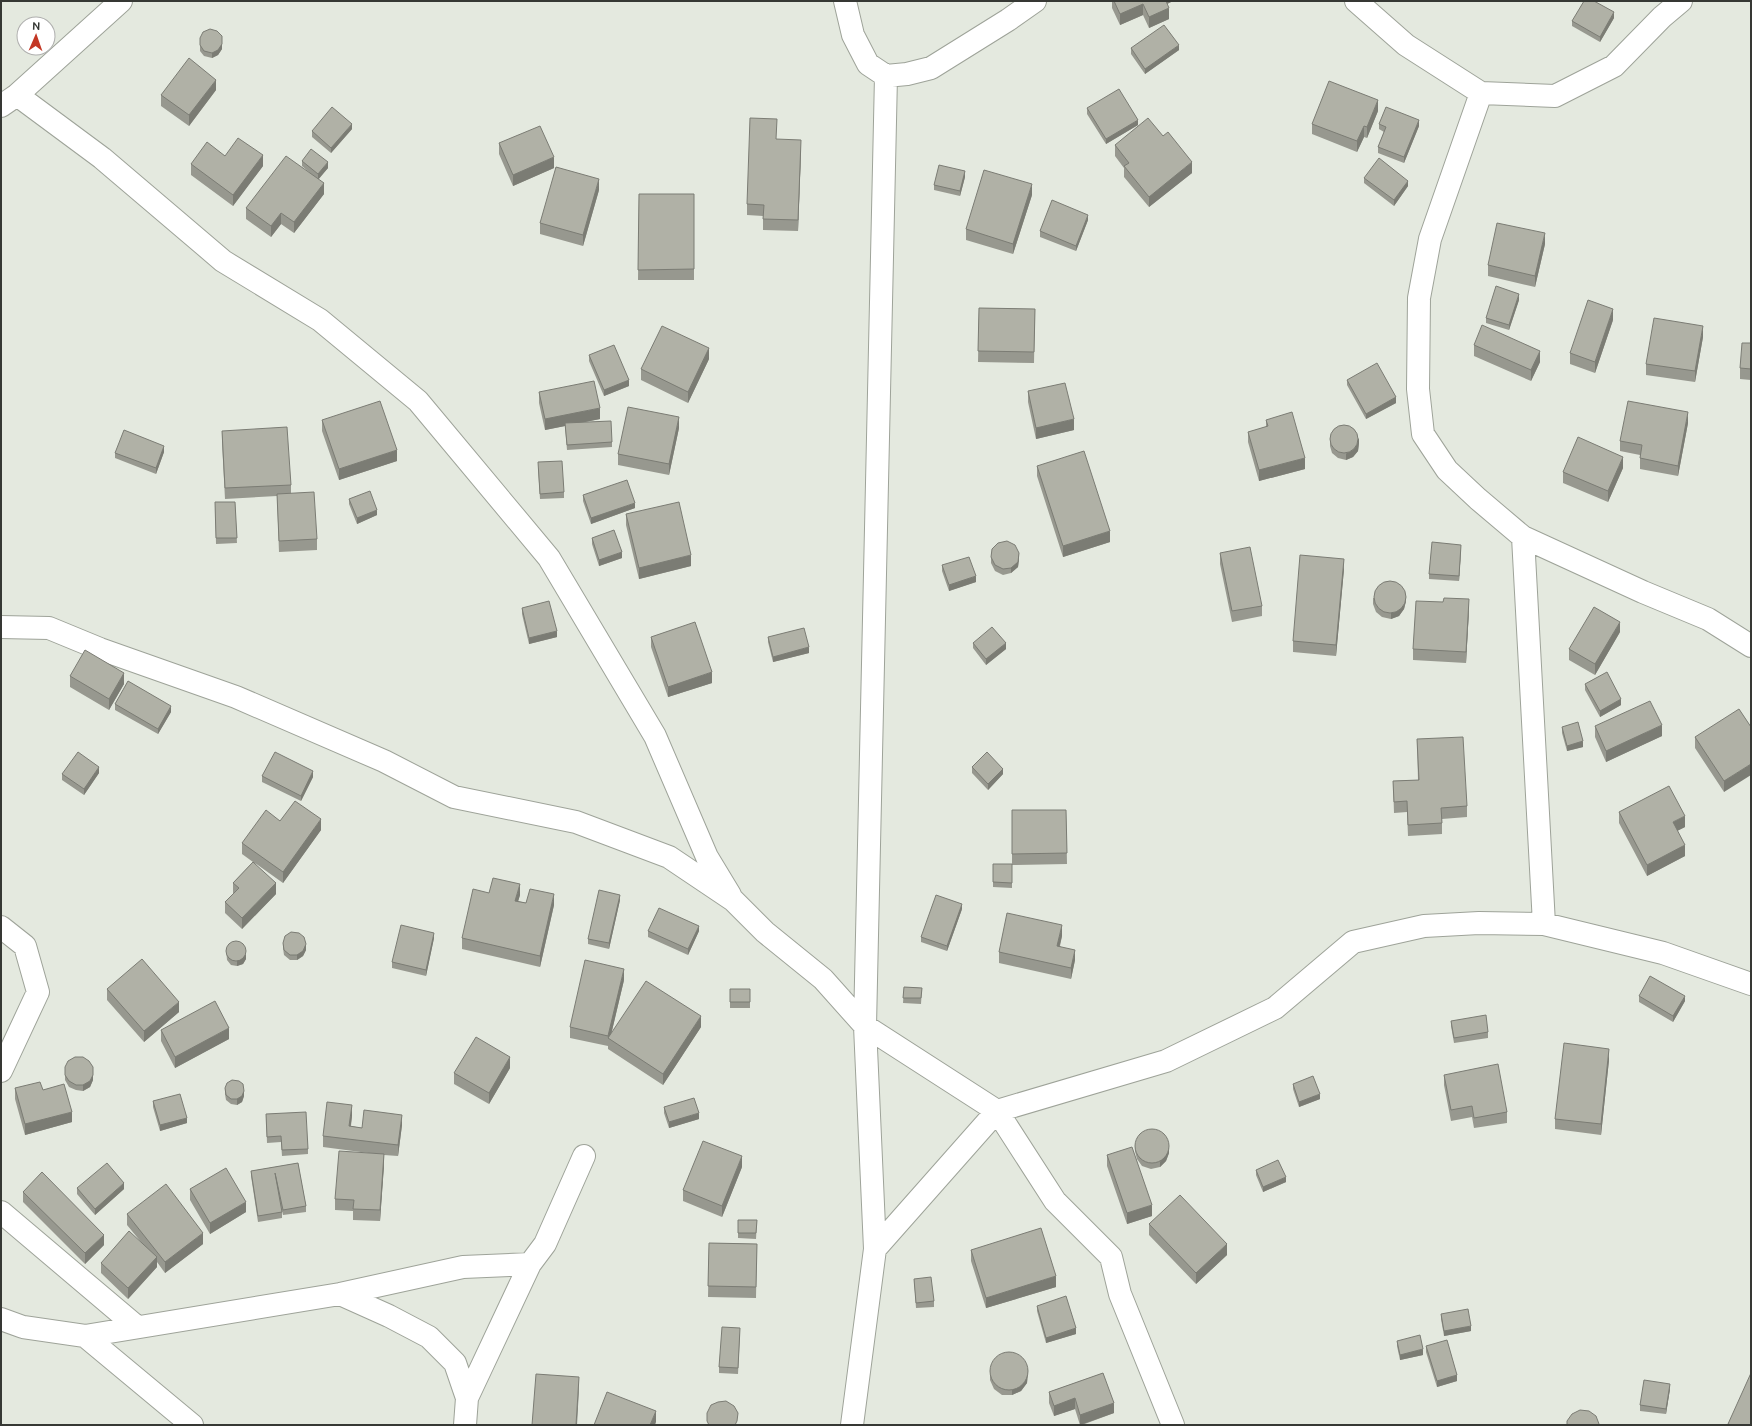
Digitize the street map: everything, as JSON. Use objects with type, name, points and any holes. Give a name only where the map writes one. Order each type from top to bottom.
[{"type":"street","points":[[121,1],[9,101],[102,158],[223,261],[320,320],[418,401],[549,558],[654,736],[707,857],[733,900]]},
{"type":"street","points":[[845,1],[853,35],[868,64],[886,76],[907,74],[931,68],[1008,20],[1035,1]]},
{"type":"street","points":[[1356,1],[1406,45],[1481,93],[1555,96],[1614,66],[1662,17],[1681,1]]},
{"type":"street","points":[[852,1425],[875,1249],[865,1026],[886,76]]},
{"type":"street","points":[[1481,93],[1430,239],[1419,298],[1418,389],[1423,434],[1447,470],[1478,499],[1523,537],[1643,592],[1708,619],[1751,646]]},
{"type":"street","points":[[1523,537],[1544,924]]},
{"type":"street","points":[[1,627],[49,628],[100,649],[236,697],[384,760],[454,797],[576,822],[669,857],[733,900],[765,932],[822,979],[865,1026],[997,1111],[1055,1201],[1111,1257],[1120,1294],[1173,1425]]},
{"type":"street","points":[[875,1249],[997,1111],[1166,1061],[1274,1008],[1353,942],[1424,926],[1479,923],[1544,924],[1663,953],[1751,984]]},
{"type":"street","points":[[1,927],[25,946],[38,992],[1,1071]]},
{"type":"street","points":[[465,1425],[467,1398],[530,1264],[545,1244],[584,1156]]},
{"type":"street","points":[[1,1212],[137,1327]]},
{"type":"street","points":[[1,1319],[23,1327],[85,1336],[340,1294],[463,1267],[530,1264]]},
{"type":"street","points":[[340,1294],[389,1316],[429,1337],[455,1363],[467,1398]]},
{"type":"street","points":[[85,1336],[192,1425]]},
{"type":"building","points":[[1114,1],[1166,1],[1169,8],[1149,17],[1143,4],[1120,14]]},
{"type":"building","points":[[1584,1],[1594,1],[1614,12],[1600,37],[1572,21]]},
{"type":"building","points":[[1164,25],[1179,45],[1145,69],[1131,48]]},
{"type":"building","points":[[210,29],[217,31],[222,36],[222,44],[218,50],[212,53],[204,51],[200,45],[200,38],[203,32]]},
{"type":"building","points":[[189,58],[216,80],[189,115],[161,95]]},
{"type":"building","points":[[1329,81],[1378,100],[1367,127],[1364,126],[1357,141],[1312,124]]},
{"type":"building","points":[[1119,89],[1138,120],[1106,139],[1087,108]]},
{"type":"building","points":[[332,107],[352,124],[331,148],[312,131]]},
{"type":"building","points":[[1386,107],[1419,120],[1404,157],[1378,147],[1386,127],[1379,124]]},
{"type":"building","points":[[750,118],[777,119],[776,139],[801,140],[798,220],[763,219],[764,205],[747,204]]},
{"type":"building","points":[[1148,118],[1163,136],[1168,132],[1192,162],[1149,197],[1124,166],[1129,163],[1115,145]]},
{"type":"building","points":[[540,126],[554,157],[513,175],[499,143]]},
{"type":"building","points":[[238,138],[263,155],[233,195],[191,164],[207,142],[225,156]]},
{"type":"building","points":[[311,149],[328,162],[318,174],[302,161]]},
{"type":"building","points":[[286,156],[324,183],[294,222],[281,213],[271,226],[246,208]]},
{"type":"building","points":[[1379,158],[1408,181],[1394,200],[1364,178]]},
{"type":"building","points":[[939,165],[965,171],[960,191],[934,185]]},
{"type":"building","points":[[556,167],[599,179],[583,235],[540,223]]},
{"type":"building","points":[[984,170],[1032,184],[1013,244],[966,229]]},
{"type":"building","points":[[639,194],[694,194],[694,269],[638,270]]},
{"type":"building","points":[[1052,200],[1088,215],[1076,246],[1040,231]]},
{"type":"building","points":[[1497,223],[1545,233],[1535,276],[1488,265]]},
{"type":"building","points":[[1496,286],[1519,294],[1509,325],[1486,318]]},
{"type":"building","points":[[1588,300],[1613,309],[1595,362],[1570,353]]},
{"type":"building","points":[[979,308],[1035,309],[1034,352],[978,351]]},
{"type":"building","points":[[1654,318],[1703,326],[1695,371],[1646,364]]},
{"type":"building","points":[[1482,325],[1540,351],[1531,370],[1474,345]]},
{"type":"building","points":[[662,326],[709,348],[688,392],[641,369]]},
{"type":"building","points":[[1742,343],[1751,343],[1751,369],[1740,368]]},
{"type":"building","points":[[614,345],[629,380],[604,390],[589,355]]},
{"type":"building","points":[[1377,363],[1396,397],[1366,414],[1347,380]]},
{"type":"building","points":[[594,381],[600,408],[545,419],[539,392]]},
{"type":"building","points":[[1065,383],[1074,419],[1036,428],[1028,391]]},
{"type":"building","points":[[380,401],[397,450],[339,469],[322,420]]},
{"type":"building","points":[[1628,401],[1688,412],[1678,466],[1640,458],[1642,445],[1620,441]]},
{"type":"building","points":[[628,407],[679,417],[669,464],[618,454]]},
{"type":"building","points":[[1292,412],[1305,458],[1259,470],[1248,432],[1268,426],[1266,420]]},
{"type":"building","points":[[611,421],[612,442],[567,445],[565,423]]},
{"type":"building","points":[[1344,425],[1350,426],[1354,429],[1357,433],[1357,445],[1354,449],[1350,452],[1344,453],[1338,452],[1334,449],[1331,445],[1330,439],[1331,433],[1334,429],[1338,426]]},
{"type":"building","points":[[287,427],[291,485],[225,488],[222,431]]},
{"type":"building","points":[[124,430],[164,446],[156,468],[115,453]]},
{"type":"building","points":[[1578,437],[1623,457],[1608,491],[1563,472]]},
{"type":"building","points":[[1084,451],[1110,531],[1063,546],[1037,466]]},
{"type":"building","points":[[562,461],[564,492],[540,494],[538,462]]},
{"type":"building","points":[[627,480],[635,503],[591,518],[583,495]]},
{"type":"building","points":[[370,491],[377,510],[357,518],[349,499]]},
{"type":"building","points":[[314,492],[317,539],[279,541],[277,494]]},
{"type":"building","points":[[215,502],[235,502],[237,538],[216,538]]},
{"type":"building","points":[[679,502],[691,555],[639,568],[626,514]]},
{"type":"building","points":[[614,530],[622,552],[599,560],[592,538]]},
{"type":"building","points":[[1007,541],[1015,545],[1019,553],[1018,562],[1011,568],[1003,569],[995,565],[991,557],[992,549],[998,543]]},
{"type":"building","points":[[1432,542],[1461,545],[1459,576],[1429,574]]},
{"type":"building","points":[[1250,547],[1262,606],[1232,611],[1220,553]]},
{"type":"building","points":[[1300,555],[1344,559],[1336,645],[1293,641]]},
{"type":"building","points":[[969,557],[976,576],[949,585],[942,565]]},
{"type":"building","points":[[1387,581],[1393,581],[1403,588],[1406,597],[1405,603],[1399,610],[1393,613],[1387,613],[1377,606],[1374,600],[1374,594],[1381,584]]},
{"type":"building","points":[[1444,598],[1469,599],[1466,652],[1413,649],[1416,601],[1443,602]]},
{"type":"building","points":[[549,601],[557,631],[529,638],[522,608]]},
{"type":"building","points":[[1594,607],[1620,622],[1595,664],[1569,649]]},
{"type":"building","points":[[695,622],[712,672],[668,687],[651,637]]},
{"type":"building","points":[[992,627],[1006,643],[986,659],[973,643]]},
{"type":"building","points":[[804,628],[809,647],[773,657],[768,637]]},
{"type":"building","points":[[85,650],[124,673],[109,699],[70,676]]},
{"type":"building","points":[[1607,672],[1621,699],[1600,711],[1585,684]]},
{"type":"building","points":[[128,681],[171,706],[158,729],[115,704]]},
{"type":"building","points":[[1650,701],[1662,725],[1606,751],[1595,726]]},
{"type":"building","points":[[1739,709],[1751,727],[1751,764],[1724,781],[1695,737]]},
{"type":"building","points":[[1578,722],[1583,741],[1567,746],[1562,727]]},
{"type":"building","points":[[1463,737],[1467,806],[1441,808],[1442,823],[1408,825],[1407,801],[1394,802],[1393,781],[1419,780],[1417,739]]},
{"type":"building","points":[[78,752],[99,767],[84,789],[62,774]]},
{"type":"building","points":[[275,752],[313,771],[301,796],[262,776]]},
{"type":"building","points":[[987,752],[1003,769],[988,784],[972,767]]},
{"type":"building","points":[[1669,786],[1685,816],[1673,822],[1685,845],[1647,865],[1619,812]]},
{"type":"building","points":[[295,801],[321,819],[283,872],[242,843],[266,810],[280,821]]},
{"type":"building","points":[[1012,810],[1066,810],[1067,853],[1012,854]]},
{"type":"building","points":[[253,862],[276,883],[242,918],[225,902],[239,888],[233,883]]},
{"type":"building","points":[[993,864],[1012,864],[1012,883],[993,882]]},
{"type":"building","points":[[493,878],[520,884],[515,901],[526,903],[530,889],[554,894],[540,956],[462,938],[473,889],[489,893]]},
{"type":"building","points":[[599,890],[620,895],[609,943],[588,939]]},
{"type":"building","points":[[936,895],[962,904],[947,946],[921,937]]},
{"type":"building","points":[[659,908],[699,926],[688,949],[648,931]]},
{"type":"building","points":[[1007,913],[1062,925],[1057,946],[1075,950],[1071,968],[999,952]]},
{"type":"building","points":[[401,925],[434,933],[426,970],[392,962]]},
{"type":"building","points":[[291,932],[299,933],[304,937],[306,944],[303,951],[297,955],[290,955],[284,950],[283,943],[285,936]]},
{"type":"building","points":[[236,941],[243,944],[246,951],[243,958],[236,961],[229,958],[226,951],[229,944]]},
{"type":"building","points":[[142,959],[179,1002],[144,1031],[107,989]]},
{"type":"building","points":[[585,960],[624,969],[608,1036],[570,1027]]},
{"type":"building","points":[[1650,976],[1685,996],[1673,1016],[1639,996]]},
{"type":"building","points":[[646,981],[701,1016],[663,1074],[608,1038]]},
{"type":"building","points":[[904,987],[922,988],[921,998],[903,998]]},
{"type":"building","points":[[730,989],[750,989],[750,1002],[730,1002]]},
{"type":"building","points":[[215,1001],[229,1028],[175,1057],[161,1030]]},
{"type":"building","points":[[1486,1015],[1488,1032],[1454,1038],[1451,1021]]},
{"type":"building","points":[[476,1037],[510,1057],[489,1093],[454,1073]]},
{"type":"building","points":[[1564,1043],[1609,1049],[1601,1124],[1555,1119]]},
{"type":"building","points":[[75,1057],[83,1057],[89,1061],[93,1067],[93,1075],[90,1081],[83,1085],[76,1085],[69,1081],[65,1075],[65,1067],[68,1061]]},
{"type":"building","points":[[1498,1064],[1507,1112],[1474,1118],[1472,1106],[1451,1110],[1444,1075]]},
{"type":"building","points":[[1313,1076],[1320,1094],[1299,1102],[1293,1084]]},
{"type":"building","points":[[232,1080],[239,1081],[243,1084],[244,1091],[242,1096],[237,1099],[231,1099],[226,1095],[225,1088],[227,1083]]},
{"type":"building","points":[[40,1082],[43,1090],[64,1084],[72,1112],[25,1124],[15,1088]]},
{"type":"building","points":[[180,1094],[187,1118],[160,1125],[153,1101]]},
{"type":"building","points":[[694,1098],[699,1113],[669,1122],[664,1107]]},
{"type":"building","points":[[327,1102],[352,1105],[349,1126],[362,1128],[364,1110],[402,1115],[398,1145],[323,1136]]},
{"type":"building","points":[[306,1112],[308,1149],[282,1150],[281,1136],[267,1137],[266,1114]]},
{"type":"building","points":[[1152,1129],[1164,1134],[1169,1146],[1164,1158],[1152,1163],[1140,1158],[1135,1146],[1140,1134]]},
{"type":"building","points":[[703,1141],[742,1156],[722,1206],[683,1190]]},
{"type":"building","points":[[1132,1147],[1152,1205],[1127,1213],[1107,1155]]},
{"type":"building","points":[[339,1151],[384,1154],[380,1210],[353,1209],[354,1200],[335,1199]]},
{"type":"building","points":[[1278,1160],[1286,1177],[1263,1187],[1256,1170]]},
{"type":"building","points":[[107,1163],[124,1183],[95,1209],[77,1188]]},
{"type":"building","points":[[298,1163],[306,1206],[283,1210],[275,1173],[282,1212],[258,1216],[251,1171]]},
{"type":"building","points":[[226,1168],[246,1202],[210,1223],[190,1189]]},
{"type":"building","points":[[42,1172],[104,1235],[85,1253],[23,1192]]},
{"type":"building","points":[[166,1184],[203,1233],[165,1262],[127,1214]]},
{"type":"building","points":[[1180,1195],[1227,1244],[1196,1273],[1149,1224]]},
{"type":"building","points":[[738,1220],[757,1220],[756,1233],[738,1233]]},
{"type":"building","points":[[1041,1228],[1056,1276],[986,1298],[971,1250]]},
{"type":"building","points":[[129,1231],[157,1257],[128,1288],[101,1263]]},
{"type":"building","points":[[709,1243],[757,1244],[756,1287],[708,1286]]},
{"type":"building","points":[[931,1277],[934,1301],[916,1303],[914,1279]]},
{"type":"building","points":[[1066,1296],[1076,1328],[1046,1338],[1037,1306]]},
{"type":"building","points":[[1468,1309],[1471,1326],[1444,1331],[1441,1314]]},
{"type":"building","points":[[722,1327],[740,1328],[738,1368],[719,1367]]},
{"type":"building","points":[[1420,1335],[1423,1349],[1400,1355],[1397,1341]]},
{"type":"building","points":[[1447,1340],[1457,1375],[1437,1381],[1426,1346]]},
{"type":"building","points":[[1009,1352],[1022,1358],[1028,1371],[1022,1384],[1009,1390],[996,1384],[990,1371],[996,1358]]},
{"type":"building","points":[[1103,1373],[1114,1403],[1080,1415],[1075,1398],[1054,1406],[1049,1392]]},
{"type":"building","points":[[1751,1373],[1751,1425],[1728,1424]]},
{"type":"building","points":[[536,1374],[579,1377],[576,1425],[532,1425]]},
{"type":"building","points":[[1644,1380],[1670,1384],[1666,1409],[1640,1405]]},
{"type":"building","points":[[607,1392],[656,1411],[650,1425],[594,1425]]},
{"type":"building","points":[[726,1401],[734,1406],[738,1413],[735,1425],[709,1425],[707,1421],[707,1413],[711,1405]]},
{"type":"building","points":[[1580,1410],[1589,1411],[1596,1416],[1599,1425],[1567,1425],[1567,1421],[1572,1414]]}]
